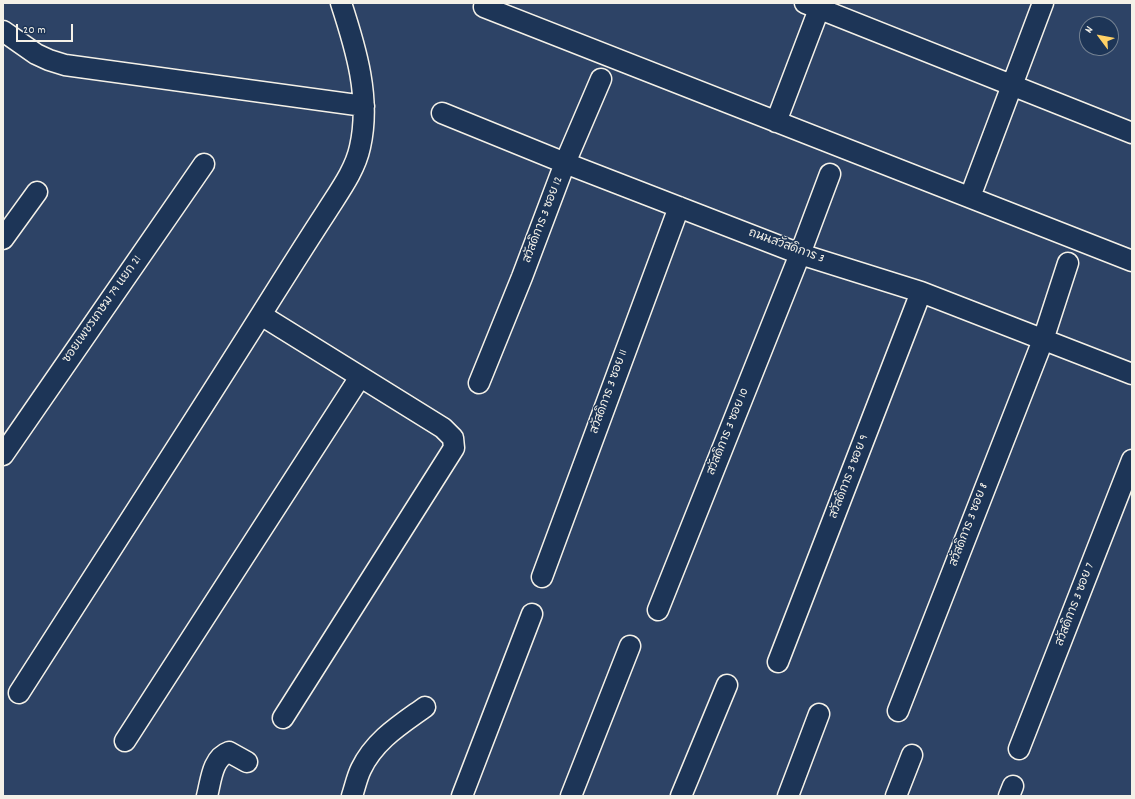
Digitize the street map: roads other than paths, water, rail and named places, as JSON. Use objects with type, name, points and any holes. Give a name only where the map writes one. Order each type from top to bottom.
[{"type":"street","points":[[19,693],[352,170],[360,149],[363,128],[363,87],[348,24],[341,3]]},
{"type":"street","points":[[970,197],[1043,3]]},
{"type":"street","points":[[776,122],[812,6],[1132,133]]},
{"type":"street","points":[[484,7],[1132,261]]},
{"type":"street","points":[[3,31],[36,54],[66,65],[364,106]]},
{"type":"street","name":"สวัสดิการ 3 ซอย 12","points":[[479,383],[522,277],[565,163],[601,80]]},
{"type":"street","name":"ถนนสวัสดิการ 3","points":[[442,113],[565,163],[800,254],[921,292],[1132,374]]},
{"type":"street","name":"ซอยเพชรเกษม 79 แยก 21","points":[[3,455],[204,164]]},
{"type":"street","name":"สวัสดิการ 3 ซอย 10","points":[[658,610],[800,254],[830,174]]},
{"type":"street","points":[[3,239],[37,192]]},
{"type":"street","name":"สวัสดิการ 3 ซอย 11","points":[[542,577],[678,207]]},
{"type":"street","name":"สวัสดิการ 3 ซอย 8","points":[[898,711],[1043,340],[1068,263]]},
{"type":"street","name":"สวัสดิการ 3 ซอย 9","points":[[778,662],[921,292]]},
{"type":"street","points":[[261,315],[443,428],[453,438],[454,448],[283,718]]},
{"type":"street","points":[[125,742],[360,377]]},
{"type":"street","name":"สวัสดิการ 3 ซอย 7","points":[[1019,749],[1132,460]]},
{"type":"street","points":[[462,796],[532,614]]},
{"type":"street","points":[[571,796],[630,646]]},
{"type":"street","points":[[681,796],[727,685]]},
{"type":"street","points":[[352,796],[361,770],[372,751],[386,736],[425,707]]},
{"type":"street","points":[[788,796],[819,714]]},
{"type":"street","points":[[207,796],[215,764],[219,758],[229,752],[246,762]]},
{"type":"street","points":[[896,796],[912,755]]}]
